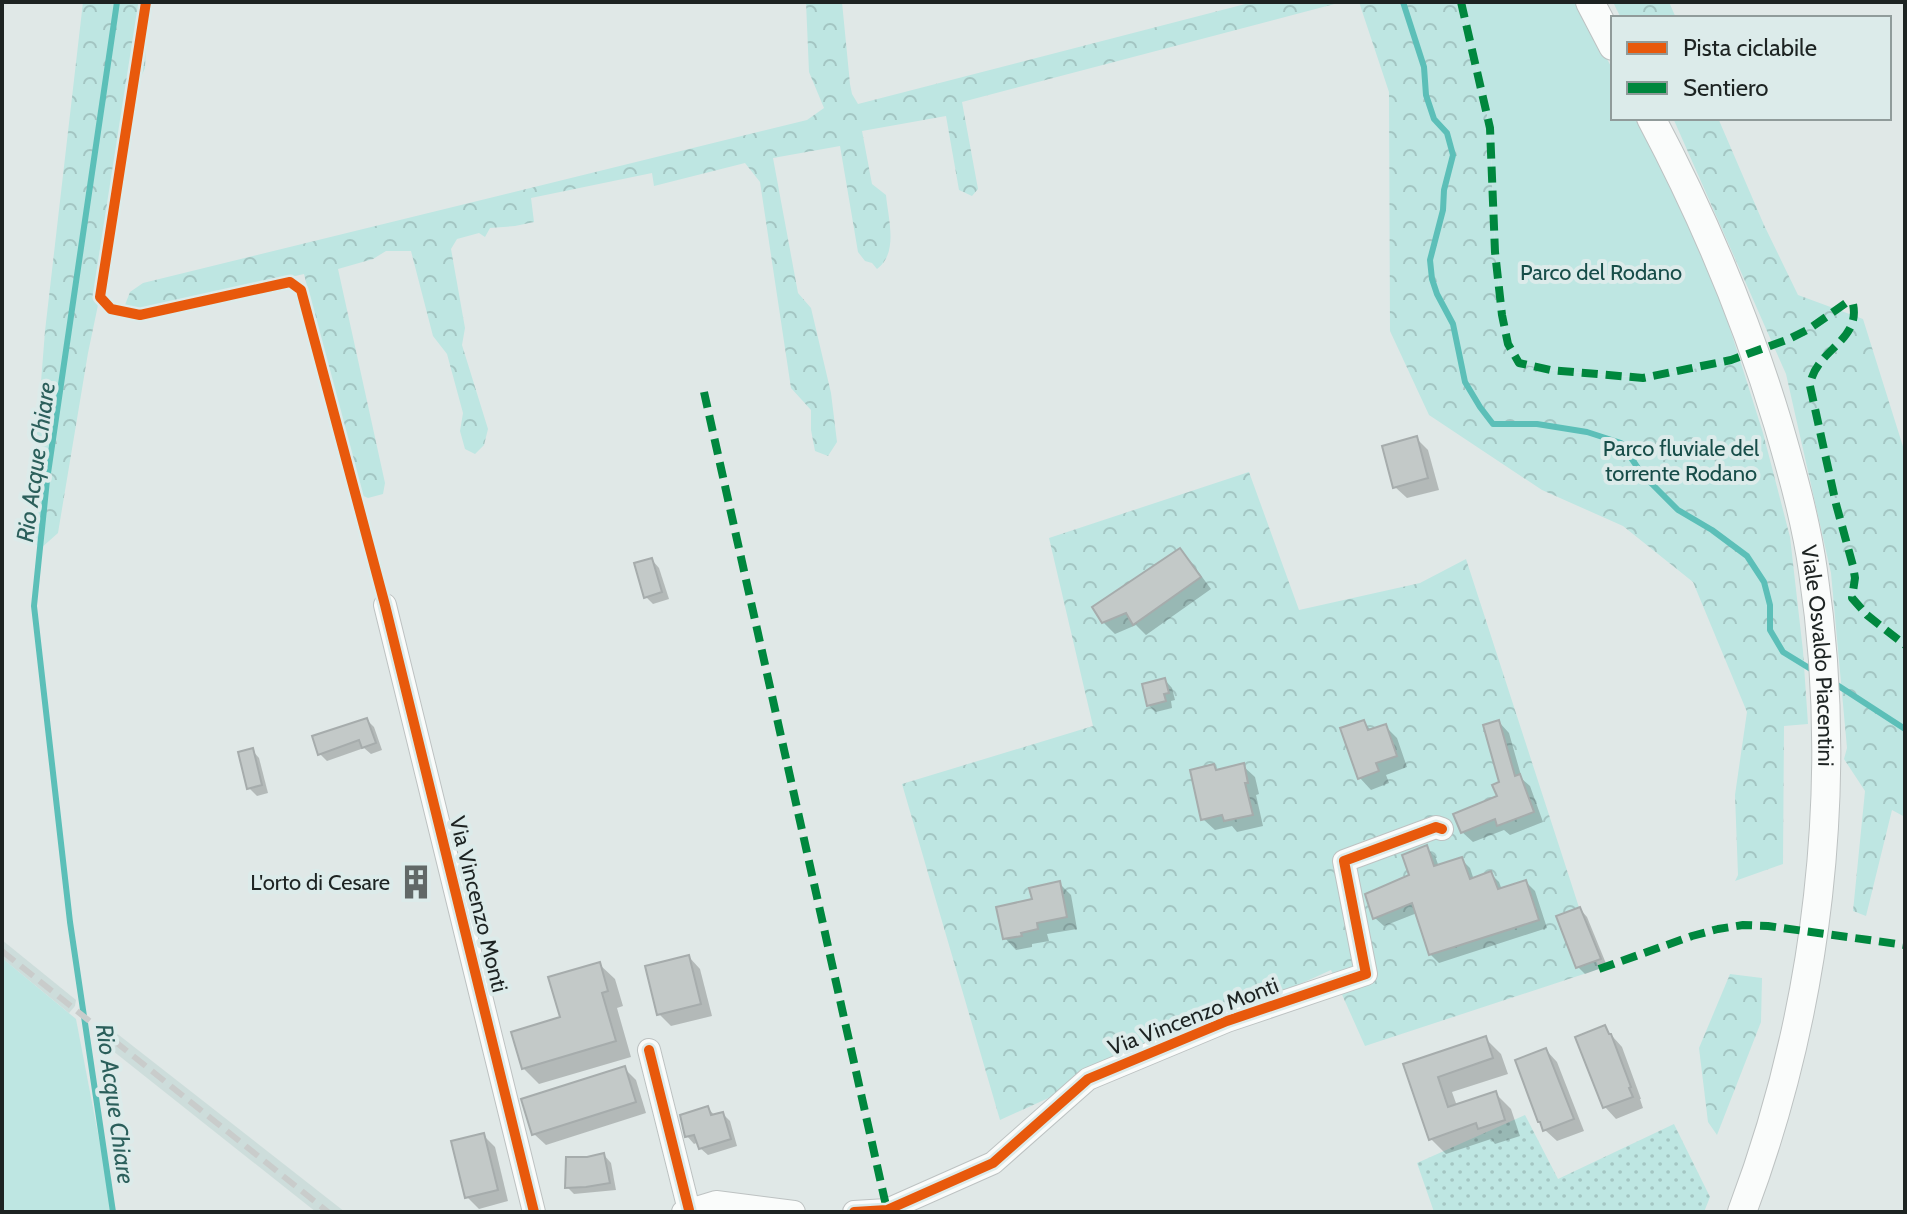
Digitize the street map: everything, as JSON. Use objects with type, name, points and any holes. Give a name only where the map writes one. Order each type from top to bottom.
[{"type":"main road","points":[[1590,2],[1611,42]]},
{"type":"main road","name":"Viale Osvaldo Piacentini","points":[[1652,120],[1683,178],[1711,242],[1767,389],[1800,506],[1813,571],[1821,646],[1826,778],[1815,917],[1801,1004],[1781,1092],[1742,1212]]},
{"type":"street","name":"Via Vincenzo Monti","points":[[385,605],[534,1212]]},
{"type":"street","name":"Via Vincenzo Monti","points":[[854,1212],[887,1210],[993,1163],[1088,1079],[1227,1021],[1366,974],[1344,861],[1436,827],[1442,829]]},
{"type":"street","points":[[649,1050],[686,1211],[716,1202],[794,1212]]},
{"type":"shaded area","points":[[2,940],[76,1000],[69,1013],[2,958]]},
{"type":"shaded area","points":[[115,1032],[345,1212],[316,1212],[108,1047],[106,1042]]},
{"type":"green space","points":[[83,2],[148,2],[145,68],[128,106],[103,281],[58,533],[40,549],[29,535],[45,331]]},
{"type":"green space","points":[[806,2],[842,2],[850,84],[858,104],[1253,2],[1342,2],[962,102],[978,189],[972,196],[959,190],[946,116],[862,131],[872,184],[886,195],[890,224],[888,254],[877,269],[858,252],[840,146],[773,158],[798,293],[811,308],[831,393],[837,442],[828,456],[815,451],[811,410],[791,388],[760,182],[745,163],[654,186],[652,173],[531,198],[534,222],[490,228],[485,237],[479,233],[457,239],[451,249],[465,328],[462,345],[488,429],[484,445],[475,454],[465,449],[460,431],[463,413],[447,354],[433,336],[411,251],[386,251],[373,259],[338,269],[385,483],[383,494],[368,498],[359,494],[304,274],[138,312],[125,305],[130,292],[143,283],[807,120],[824,108],[809,72]]},
{"type":"green space","name":"Parco fluviale del torrente Rodano","points":[[1359,2],[1461,2],[1490,128],[1495,252],[1502,315],[1508,344],[1519,363],[1550,370],[1643,378],[1740,360],[1790,537],[1803,651],[1808,724],[1784,726],[1783,864],[1735,881],[1738,875],[1735,795],[1747,712],[1693,582],[1623,526],[1542,490],[1429,415],[1390,331],[1389,92]]},
{"type":"green space","name":"Parco del Rodano","points":[[1461,2],[1576,2],[1611,66],[1611,120],[1639,120],[1705,251],[1740,360],[1643,378],[1550,370],[1519,363],[1508,344],[1502,315],[1495,252],[1490,128]]},
{"type":"green space","points":[[1613,2],[1669,2],[1675,16],[1620,16]]},
{"type":"green space","points":[[1674,120],[1719,120],[1798,295],[1863,319],[1905,453],[1905,817],[1892,810],[1866,916],[1853,911],[1865,791],[1844,759],[1847,748],[1831,573],[1786,374]]},
{"type":"green space","points":[[1249,472],[1299,610],[1420,583],[1466,559],[1599,969],[1365,1046],[1331,970],[1000,1120],[902,784],[1093,726],[1049,538]]},
{"type":"green space","points":[[2,958],[76,1019],[113,1212],[2,1212]]},
{"type":"green space","points":[[1730,974],[1762,978],[1761,1022],[1717,1135],[1708,1122],[1699,1048]]},
{"type":"green space","points":[[1525,1115],[1558,1179],[1674,1124],[1710,1197],[1704,1212],[1434,1212],[1417,1163]]},
{"type":"building","points":[[1417,436],[1428,478],[1393,488],[1382,446]]},
{"type":"building","points":[[1180,548],[1201,577],[1133,625],[1126,613],[1102,623],[1092,607]]},
{"type":"building","points":[[652,558],[662,592],[644,598],[634,563]]},
{"type":"building","points":[[1165,678],[1169,693],[1164,694],[1166,701],[1147,706],[1142,684]]},
{"type":"building","points":[[367,718],[376,743],[362,748],[359,740],[318,755],[312,736]]},
{"type":"building","points":[[1364,720],[1368,730],[1386,724],[1397,756],[1376,763],[1379,771],[1358,779],[1340,728]]},
{"type":"building","points":[[1499,720],[1515,776],[1520,774],[1534,812],[1497,826],[1495,819],[1461,833],[1453,814],[1497,796],[1492,785],[1499,782],[1483,725]]},
{"type":"building","points":[[253,748],[262,785],[247,789],[238,752]]},
{"type":"building","points":[[1244,763],[1248,783],[1245,783],[1253,815],[1224,821],[1222,815],[1201,820],[1190,770],[1214,764],[1216,770]]},
{"type":"building","points":[[1427,845],[1434,866],[1462,857],[1470,879],[1491,871],[1498,889],[1526,880],[1539,920],[1429,955],[1412,903],[1373,919],[1365,894],[1409,875],[1402,855]]},
{"type":"building","name":"L'orto di Cesare","points":[[424,871],[427,889],[407,893],[404,875]]},
{"type":"building","points":[[1060,881],[1067,917],[1037,923],[1038,929],[1003,939],[996,907],[1032,899],[1029,888]]},
{"type":"building","points":[[1580,907],[1601,959],[1576,968],[1556,916]]},
{"type":"building","points":[[689,955],[701,1004],[657,1015],[645,966]]},
{"type":"building","points":[[600,962],[608,991],[602,993],[616,1041],[522,1069],[511,1032],[560,1017],[548,977]]},
{"type":"building","points":[[1605,1025],[1633,1097],[1603,1108],[1575,1037]]},
{"type":"building","points":[[1486,1036],[1493,1058],[1438,1077],[1448,1107],[1496,1091],[1505,1120],[1478,1129],[1476,1123],[1429,1140],[1403,1064]]},
{"type":"building","points":[[1546,1048],[1574,1119],[1543,1131],[1515,1060]]},
{"type":"building","points":[[625,1066],[636,1102],[532,1135],[521,1099]]},
{"type":"building","points":[[708,1106],[711,1115],[723,1112],[731,1139],[699,1149],[694,1135],[685,1137],[680,1115]]},
{"type":"building","points":[[484,1133],[498,1190],[465,1198],[451,1141]]},
{"type":"building","points":[[604,1153],[610,1183],[565,1188],[566,1157]]},
{"type":"waterway","name":"Rio Acque Chiare","points":[[113,1212],[70,922],[34,606],[47,480],[117,2]]},
{"type":"waterway","points":[[1403,2],[1424,67],[1426,95],[1434,119],[1447,133],[1453,155],[1430,260],[1432,279],[1453,324],[1465,382],[1480,407],[1493,424],[1537,424],[1587,432],[1621,443],[1642,474],[1678,510],[1747,556],[1764,582],[1770,605],[1770,630],[1783,652],[1814,671]]},
{"type":"waterway","points":[[1831,681],[1905,729]]},
{"type":"railway","points":[[2,951],[328,1212]]},
{"type":"marked path","points":[[1461,2],[1490,128],[1495,252],[1502,315],[1508,344],[1519,363],[1550,370],[1643,378],[1731,360],[1789,339],[1846,303],[1853,304],[1854,317],[1850,328],[1820,363],[1810,386],[1853,566],[1852,598],[1867,615],[1905,645]]},
{"type":"marked path","points":[[704,392],[887,1210]]},
{"type":"marked path","points":[[1599,969],[1692,936],[1743,925],[1905,945]]},
{"type":"cycle path","points":[[146,2],[100,297],[111,309],[140,315],[290,282],[301,290],[385,605],[534,1212]]},
{"type":"cycle path","points":[[854,1212],[887,1210],[993,1163],[1088,1079],[1227,1021],[1366,974],[1344,861],[1436,827],[1442,829]]},
{"type":"cycle path","points":[[649,1050],[689,1210]]},
{"type":"place","name":"L'orto di Cesare","points":[[416,882]]}]
